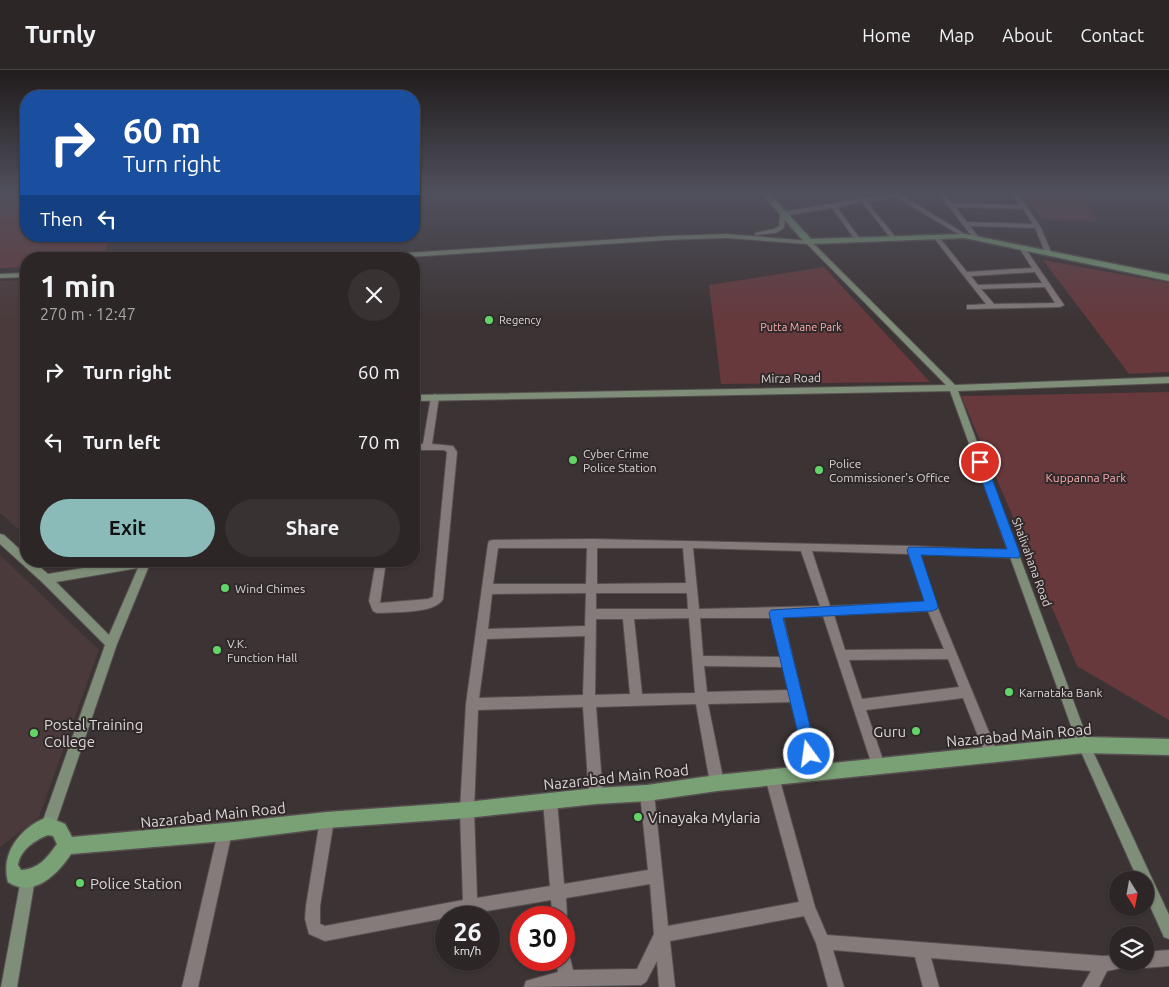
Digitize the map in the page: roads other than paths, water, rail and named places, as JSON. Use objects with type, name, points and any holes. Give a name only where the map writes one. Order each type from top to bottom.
[{"type":"main road","points":[[422,254],[703,237]]},
{"type":"main road","points":[[737,237],[809,242],[942,237]]},
{"type":"main road","points":[[804,237],[809,242]]},
{"type":"main road","points":[[969,237],[1169,278]]},
{"type":"main road","name":"Shalivahana Road","points":[[809,242],[953,388],[1084,745],[1169,932]]},
{"type":"main road","points":[[0,276],[20,275]]},
{"type":"main road","name":"Mirza Road","points":[[420,398],[953,388],[1169,380]]},
{"type":"main road","points":[[0,538],[20,556]]},
{"type":"main road","points":[[33,567],[111,644]]},
{"type":"main road","points":[[46,579],[113,567]]},
{"type":"main road","points":[[48,826],[111,644],[143,567]]},
{"type":"main road","name":"Nazarabad Main Road","points":[[66,846],[225,832],[327,820],[467,810],[596,796],[647,793],[717,783],[1084,745],[1169,747]]},
{"type":"main road","points":[[48,826],[57,827],[63,832],[66,846],[52,866],[36,877],[21,880],[12,874],[10,862],[6,856],[32,831],[48,826]]},
{"type":"main road","points":[[9,987],[28,879]]},
{"type":"street","points":[[936,237],[992,307]]},
{"type":"street","points":[[1042,237],[1049,254]]},
{"type":"street","points":[[970,307],[1060,304],[1023,249]]},
{"type":"street","points":[[966,274],[1037,270]]},
{"type":"street","points":[[976,287],[1047,285]]},
{"type":"street","points":[[427,446],[435,397]]},
{"type":"street","points":[[380,567],[374,601],[377,608],[430,604],[438,599],[452,457],[450,448],[420,447]]},
{"type":"street","points":[[656,876],[470,906],[467,810],[472,704],[493,544],[688,544],[1014,554]]},
{"type":"street","points":[[592,544],[589,700],[596,796]]},
{"type":"street","points":[[688,544],[701,698],[717,783]]},
{"type":"street","points":[[805,547],[879,766]]},
{"type":"street","points":[[913,550],[932,606],[992,754]]},
{"type":"street","points":[[487,589],[692,588]]},
{"type":"street","points":[[592,614],[776,613],[932,606]]},
{"type":"street","points":[[776,613],[814,773]]},
{"type":"street","points":[[628,614],[636,699]]},
{"type":"street","points":[[482,634],[591,631]]},
{"type":"street","points":[[842,655],[952,654]]},
{"type":"street","points":[[698,662],[787,662]]},
{"type":"street","points":[[858,705],[967,692]]},
{"type":"street","points":[[472,704],[795,696]]},
{"type":"street","points":[[772,777],[808,908],[823,942],[836,987]]},
{"type":"street","points":[[647,793],[667,987]]},
{"type":"street","points":[[550,801],[559,906]]},
{"type":"street","points":[[327,820],[313,906],[312,919],[314,929],[325,934],[435,913]]},
{"type":"street","points":[[190,987],[225,832]]},
{"type":"street","points":[[662,935],[808,908]]},
{"type":"street","points":[[532,987],[568,982],[641,977],[662,935]]},
{"type":"street","points":[[823,942],[921,950],[1097,978],[1109,970]]},
{"type":"street","points":[[921,950],[931,987]]},
{"type":"street","points":[[1154,959],[1169,958]]},
{"type":"place","name":"Regency","points":[[489,320]]},
{"type":"place","name":"Cyber Crime Police Station","points":[[573,460]]},
{"type":"place","name":"Police Commissioner's Office","points":[[819,470]]},
{"type":"place","name":"Wind Chimes","points":[[225,588]]},
{"type":"place","name":"V.K. Function Hall","points":[[217,650]]},
{"type":"place","name":"Karnataka Bank","points":[[1009,692]]},
{"type":"place","name":"Guru","points":[[916,731]]},
{"type":"place","name":"Postal Training College","points":[[34,733]]},
{"type":"place","name":"Vinayaka Mylaria","points":[[638,817]]},
{"type":"place","name":"Police Station","points":[[80,883]]},
{"type":"park label","name":"Putta Mane Park","points":[[801,327]]},
{"type":"park label","name":"Kuppanna Park","points":[[1086,477]]}]
